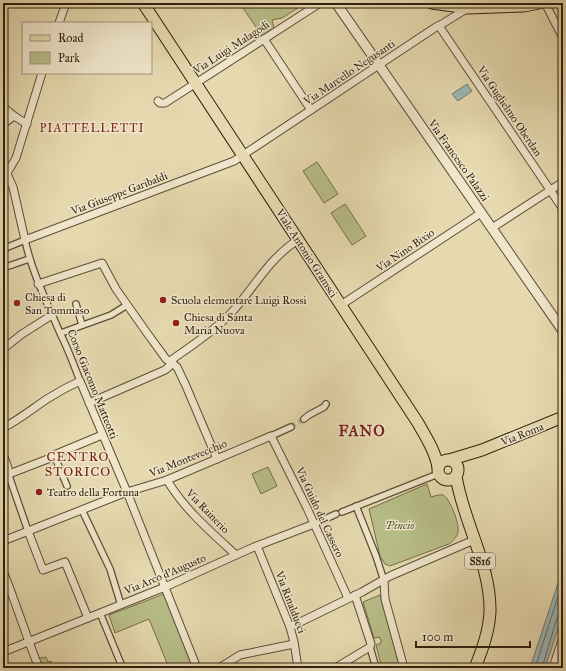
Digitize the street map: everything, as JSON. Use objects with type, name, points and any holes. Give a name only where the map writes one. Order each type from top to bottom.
[{"type":"main road","name":"Viale Antonio Gramsci","points":[[143,3],[418,423],[434,452],[440,474]]},
{"type":"main road","points":[[432,3],[468,8],[495,5],[524,6],[539,3]]},
{"type":"main road","name":"Via Roma","points":[[448,460],[482,450],[563,417]]},
{"type":"main road","name":"Viale Antonio Gramsci","points":[[418,423],[441,448],[448,460]]},
{"type":"main road","name":"Via Roma","points":[[457,474],[482,450]]},
{"type":"main road","points":[[448,460],[441,462],[440,474],[452,480],[457,474]]},
{"type":"main road","name":"SS16","points":[[448,460],[457,465],[457,474],[465,512],[486,581],[490,612],[486,639],[475,668]]},
{"type":"main road","name":"SS16","points":[[440,474],[465,512]]},
{"type":"street","points":[[59,22],[66,3]]},
{"type":"street","name":"Via Luigi Malagodi","points":[[195,84],[320,3]]},
{"type":"street","name":"Via Francesco Palazzi","points":[[336,3],[563,332]]},
{"type":"street","points":[[545,3],[563,38]]},
{"type":"street","name":"Via Marcello Negusanti","points":[[242,156],[468,8]]},
{"type":"street","name":"Via Guglielmo Oberdan","points":[[439,26],[563,209]]},
{"type":"street","points":[[264,39],[311,110]]},
{"type":"street","points":[[7,173],[16,158],[42,74]]},
{"type":"street","points":[[158,101],[160,103],[165,103],[195,84]]},
{"type":"street","points":[[3,107],[27,124]]},
{"type":"street","points":[[3,124],[14,116]]},
{"type":"street","name":"Via Giuseppe Garibaldi","points":[[3,249],[234,161],[242,156]]},
{"type":"street","points":[[3,165],[16,197],[25,240]]},
{"type":"street","points":[[492,228],[563,182]]},
{"type":"street","name":"Via Nino Bixio","points":[[341,305],[481,213]]},
{"type":"street","name":"Corso Giacomo Matteotti","points":[[25,240],[29,259],[38,284],[61,333],[89,404],[127,492],[197,668]]},
{"type":"street","points":[[89,404],[165,370],[171,362],[217,327],[236,308],[282,251],[298,240]]},
{"type":"street","points":[[3,268],[29,259]]},
{"type":"street","points":[[38,284],[102,263],[116,289],[163,353],[177,367],[217,459]]},
{"type":"street","points":[[76,304],[82,325]]},
{"type":"street","points":[[61,333],[111,315],[128,305]]},
{"type":"street","points":[[3,349],[22,334],[52,315]]},
{"type":"street","points":[[3,428],[19,420],[52,396],[80,381]]},
{"type":"street","points":[[305,419],[309,415],[324,407],[326,404]]},
{"type":"street","name":"Via Montevecchio","points":[[3,541],[127,492],[167,480],[291,427]]},
{"type":"street","points":[[8,472],[53,457],[54,455],[102,435]]},
{"type":"street","name":"Via Guido del Cassero","points":[[271,436],[351,597],[371,644],[370,647]]},
{"type":"street","points":[[3,454],[28,531],[43,570],[65,562],[88,618]]},
{"type":"street","points":[[54,455],[67,486]]},
{"type":"street","points":[[342,512],[440,474]]},
{"type":"street","name":"Via Rainerio","points":[[167,480],[180,499],[212,533],[236,555]]},
{"type":"street","points":[[356,506],[376,556],[384,581],[385,599],[404,668]]},
{"type":"street","points":[[82,510],[110,569],[121,605]]},
{"type":"street","name":"Via Arco d'Augusto","points":[[3,652],[121,605],[257,546],[336,514]]},
{"type":"street","points":[[290,627],[384,581],[390,576],[474,540]]},
{"type":"street","name":"Via Rinalducci","points":[[257,546],[290,627],[298,668]]},
{"type":"street","points":[[3,571],[20,615],[28,642],[39,668]]},
{"type":"street","points":[[100,613],[121,664]]},
{"type":"street","points":[[554,668],[563,642]]},
{"type":"street","points":[[220,668],[240,655],[294,644]]},
{"type":"street","points":[[335,668],[370,647],[376,668]]},
{"type":"green space","points":[[244,3],[297,3],[298,8],[282,18],[272,20],[274,28],[262,36],[243,8]]},
{"type":"green space","points":[[317,162],[338,194],[324,203],[303,171]]},
{"type":"green space","points":[[345,204],[366,236],[352,245],[331,213]]},
{"type":"green space","points":[[268,467],[277,486],[261,494],[252,474]]},
{"type":"green space","name":"Pincio","points":[[427,484],[431,497],[443,495],[449,501],[457,524],[457,536],[449,544],[390,566],[385,564],[380,556],[369,509]]},
{"type":"green space","points":[[164,594],[193,668],[169,668],[149,619],[115,633],[109,615]]},
{"type":"green space","points":[[380,595],[400,668],[382,668],[376,645],[381,643],[381,640],[379,637],[374,638],[363,602]]},
{"type":"green space","points":[[37,657],[46,657],[48,662],[51,661],[54,668],[42,668]]},
{"type":"water","points":[[467,84],[472,91],[458,101],[452,94]]},
{"type":"water","points":[[563,568],[563,614],[545,668],[530,668]]},
{"type":"tunnel","points":[[291,427],[304,419]]},
{"type":"place","name":"Scuola elementare Luigi Rossi","points":[[163,300]]},
{"type":"place","name":"Chiesa di San Tommaso","points":[[17,303]]},
{"type":"place","name":"Chiesa di Santa Maria Nuova","points":[[176,323]]},
{"type":"place","name":"Teatro della Fortuna","points":[[39,492]]},
{"type":"district","name":"PIATTELLETTI","points":[[92,128]]},
{"type":"district","name":"FANO","points":[[362,431]]},
{"type":"district","name":"CENTRO STORICO","points":[[78,464]]}]
